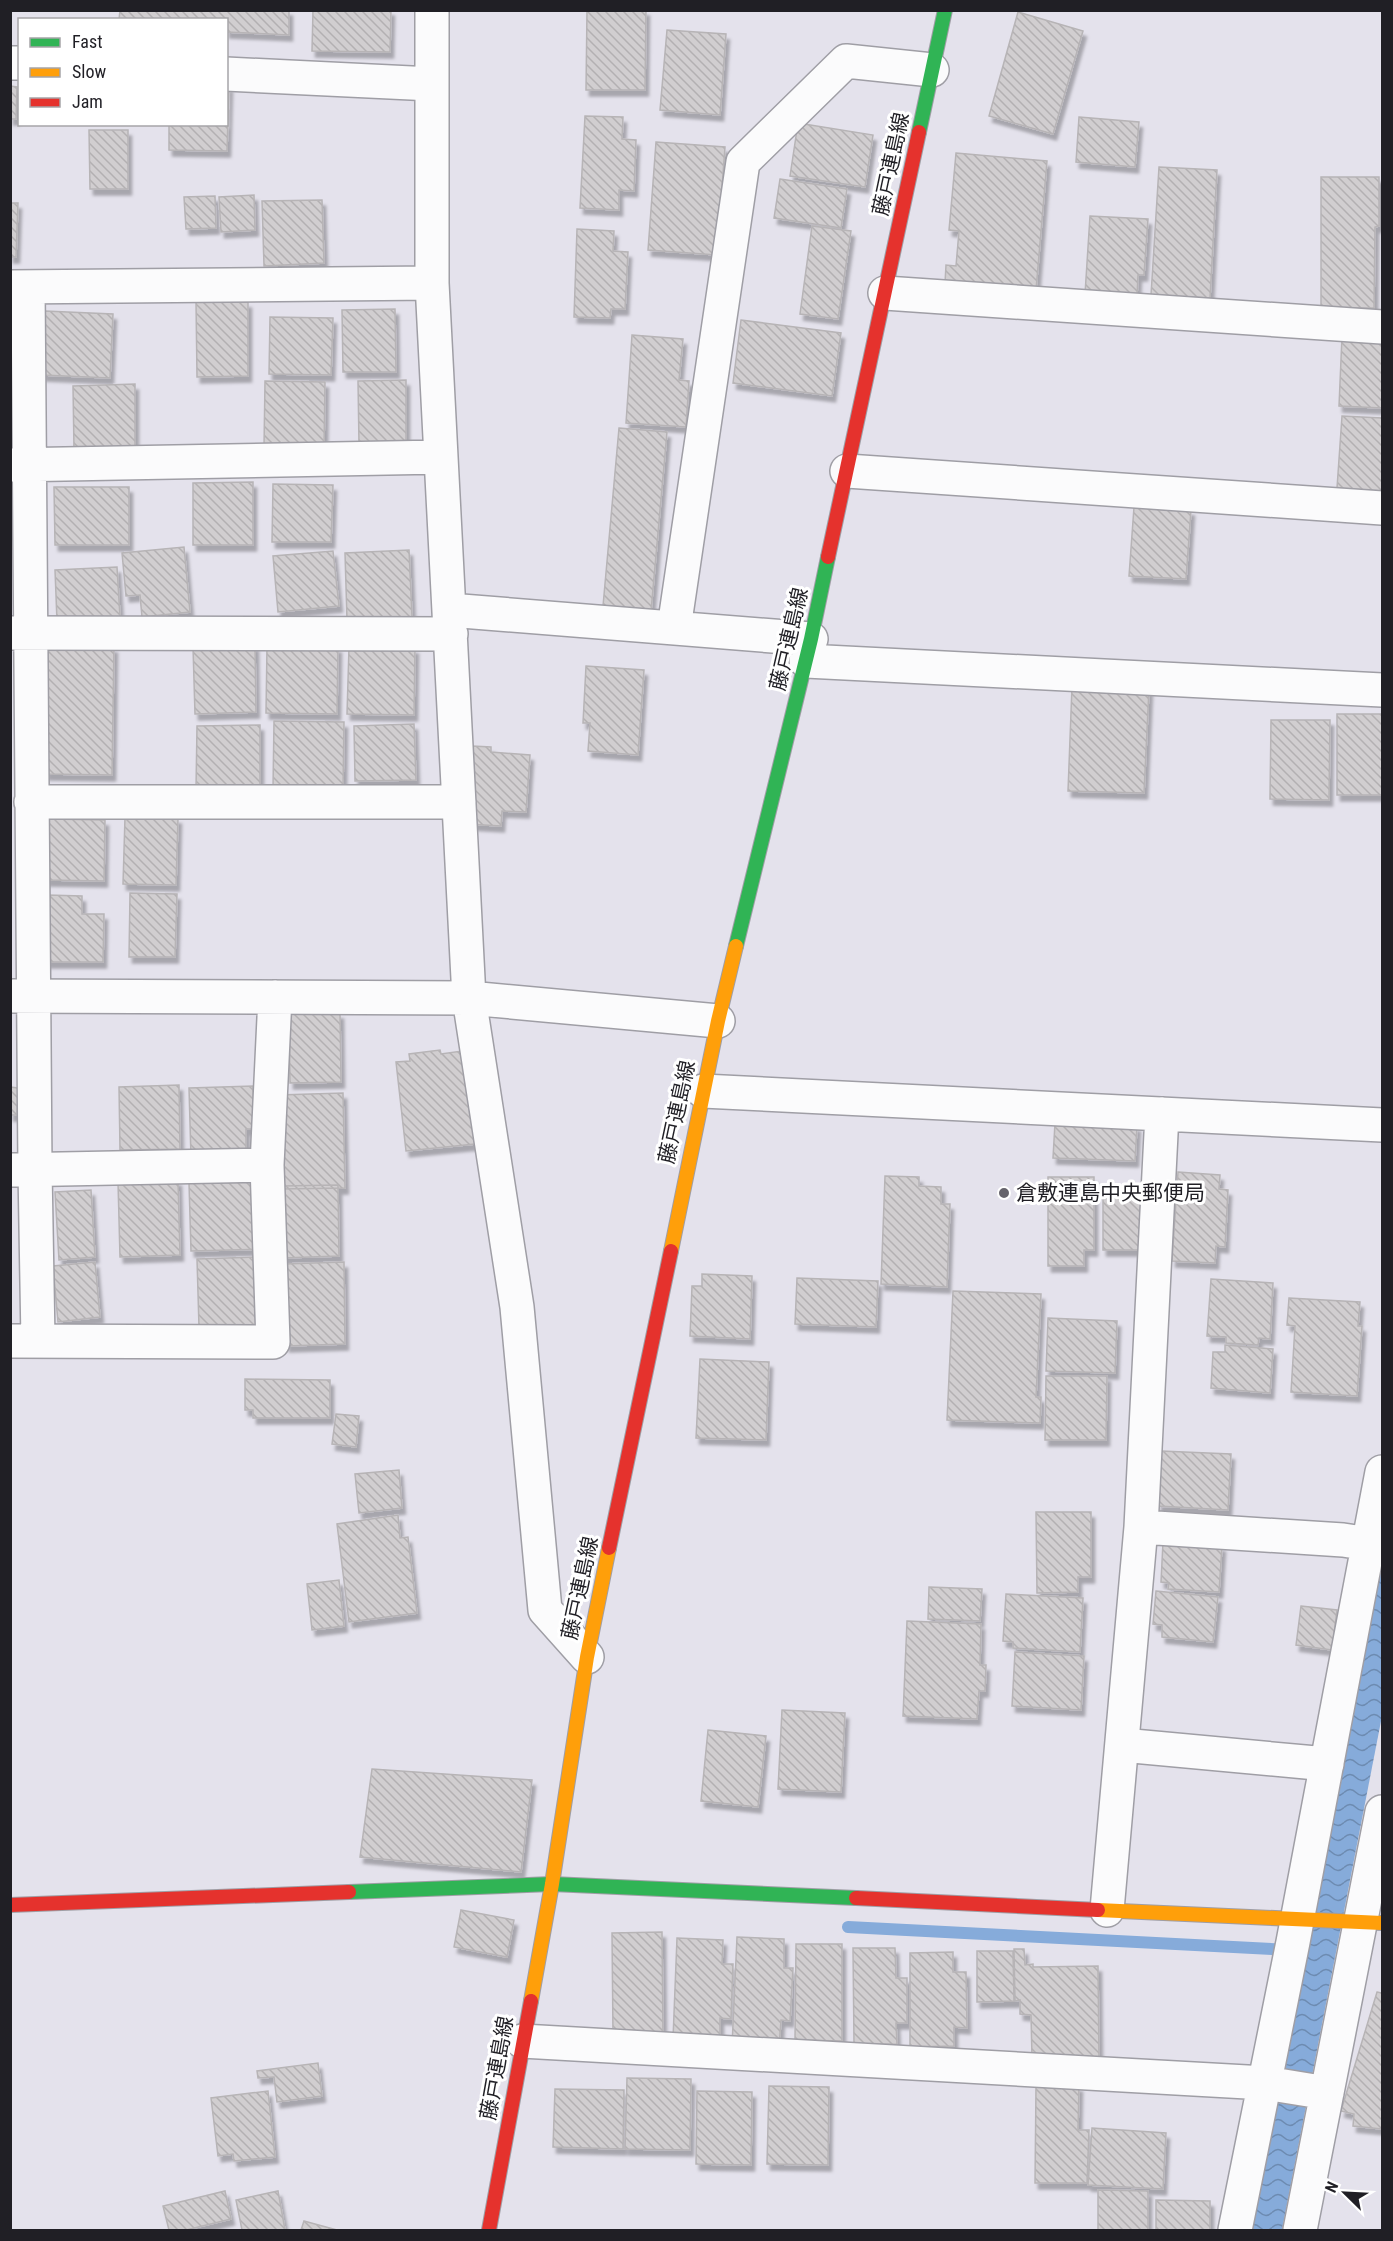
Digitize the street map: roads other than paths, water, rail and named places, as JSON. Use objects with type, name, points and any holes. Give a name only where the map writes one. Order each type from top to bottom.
[{"type":"main road","name":"藤戸連島線","points":[[489,2230],[552,1884],[587,1657],[703,1091],[718,1020],[808,650],[945,10]]},
{"type":"main road","points":[[10,1905],[552,1884],[1107,1910],[1297,1934],[1363,1922]]},
{"type":"street","points":[[432,10],[432,283],[469,998],[517,1307],[545,1610],[587,1657]]},
{"type":"street","points":[[674,628],[743,162],[846,61],[932,70]]},
{"type":"street","points":[[228,74],[432,84]]},
{"type":"street","points":[[275,997],[267,1165],[273,1342],[24,1341],[22,996],[32,802],[20,633],[19,287],[432,283]]},
{"type":"street","points":[[885,293],[1383,327]]},
{"type":"street","points":[[20,464],[441,457]]},
{"type":"street","points":[[847,471],[1383,508]]},
{"type":"street","points":[[20,633],[450,622],[674,628],[808,650],[1383,690]]},
{"type":"street","points":[[32,802],[459,802]]},
{"type":"street","points":[[22,996],[469,998],[718,1020]]},
{"type":"street","points":[[703,1091],[1383,1125]]},
{"type":"street","points":[[1107,1910],[1142,1527],[1162,1113]]},
{"type":"street","points":[[23,1170],[267,1165]]},
{"type":"street","points":[[1235,2230],[1269,2084],[1327,1764],[1377,1545],[1383,1472]]},
{"type":"street","points":[[1142,1527],[1343,1540],[1377,1545]]},
{"type":"street","points":[[1122,1745],[1327,1764]]},
{"type":"street","points":[[1300,2230],[1319,2092],[1363,1922],[1383,1812]]},
{"type":"street","points":[[522,2041],[1269,2084],[1319,2092]]},
{"type":"water","points":[[1382,1548],[1382,1716],[1282,2230],[1249,2230]]},
{"type":"waterway","points":[[848,1927],[1290,1950]]},
{"type":"place","name":"倉敷連島中央郵便局","points":[[1004,1193]]}]
